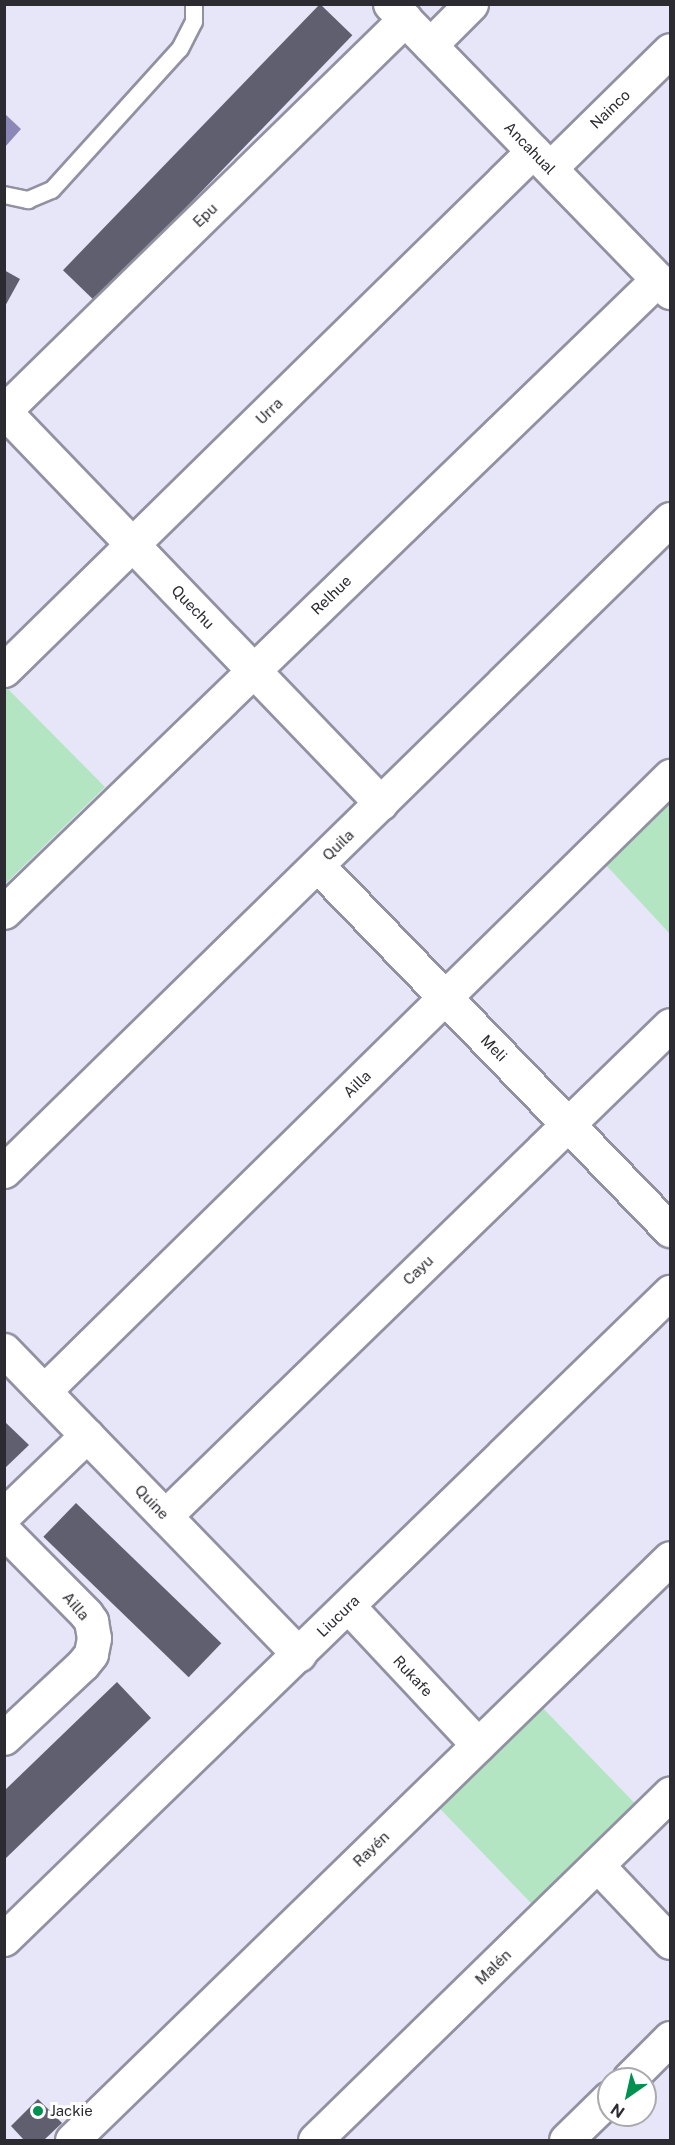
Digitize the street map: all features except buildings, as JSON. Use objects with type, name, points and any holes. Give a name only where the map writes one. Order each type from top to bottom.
[{"type":"street","points":[[429,45],[471,4]]},
{"type":"street","name":"Ancahual","points":[[397,12],[664,285]]},
{"type":"street","name":"Epu","points":[[4,411],[397,12]]},
{"type":"street","name":"Nainco","points":[[541,160],[670,50]]},
{"type":"street","name":"Urra","points":[[4,670],[133,544],[541,160]]},
{"type":"street","name":"Relhue","points":[[4,912],[254,670],[664,285]]},
{"type":"street","name":"Quechu","points":[[4,411],[381,803]]},
{"type":"street","name":"Quila","points":[[4,1171],[670,519]]},
{"type":"street","name":"Ailla","points":[[44,1391],[670,776]]},
{"type":"street","name":"Meli","points":[[317,865],[670,1230]]},
{"type":"street","name":"Cayu","points":[[165,1516],[670,1024]]},
{"type":"street","name":"Liucura","points":[[4,1939],[670,1292]]},
{"type":"street","name":"Quine","points":[[4,1350],[299,1654]]},
{"type":"street","points":[[4,1515],[87,1435]]},
{"type":"street","name":"Ailla","points":[[4,1531],[86,1614],[91,1621],[94,1638],[91,1654],[83,1664],[4,1738]]},
{"type":"street","name":"Rayén","points":[[72,2140],[670,1558]]},
{"type":"street","name":"Rukafe","points":[[348,1606],[478,1745]]},
{"type":"street","name":"Malén","points":[[315,2140],[670,1793]]},
{"type":"street","points":[[597,1865],[670,1942]]},
{"type":"street","points":[[641,2067],[670,2038]]},
{"type":"street","points":[[566,2140],[597,2110]]},
{"type":"lane","points":[[4,195],[28,200],[52,190],[180,49],[194,22],[194,4]]},
{"type":"green space","points":[[7,688],[105,787],[5,884],[4,690]]},
{"type":"green space","points":[[670,803],[670,934],[605,864]]},
{"type":"green space","points":[[538,1703],[635,1804],[532,1904],[434,1803]]},
{"type":"shaded area","points":[[5,114],[21,129],[5,147]]},
{"type":"place","name":"Jackie","points":[[38,2111]]}]
